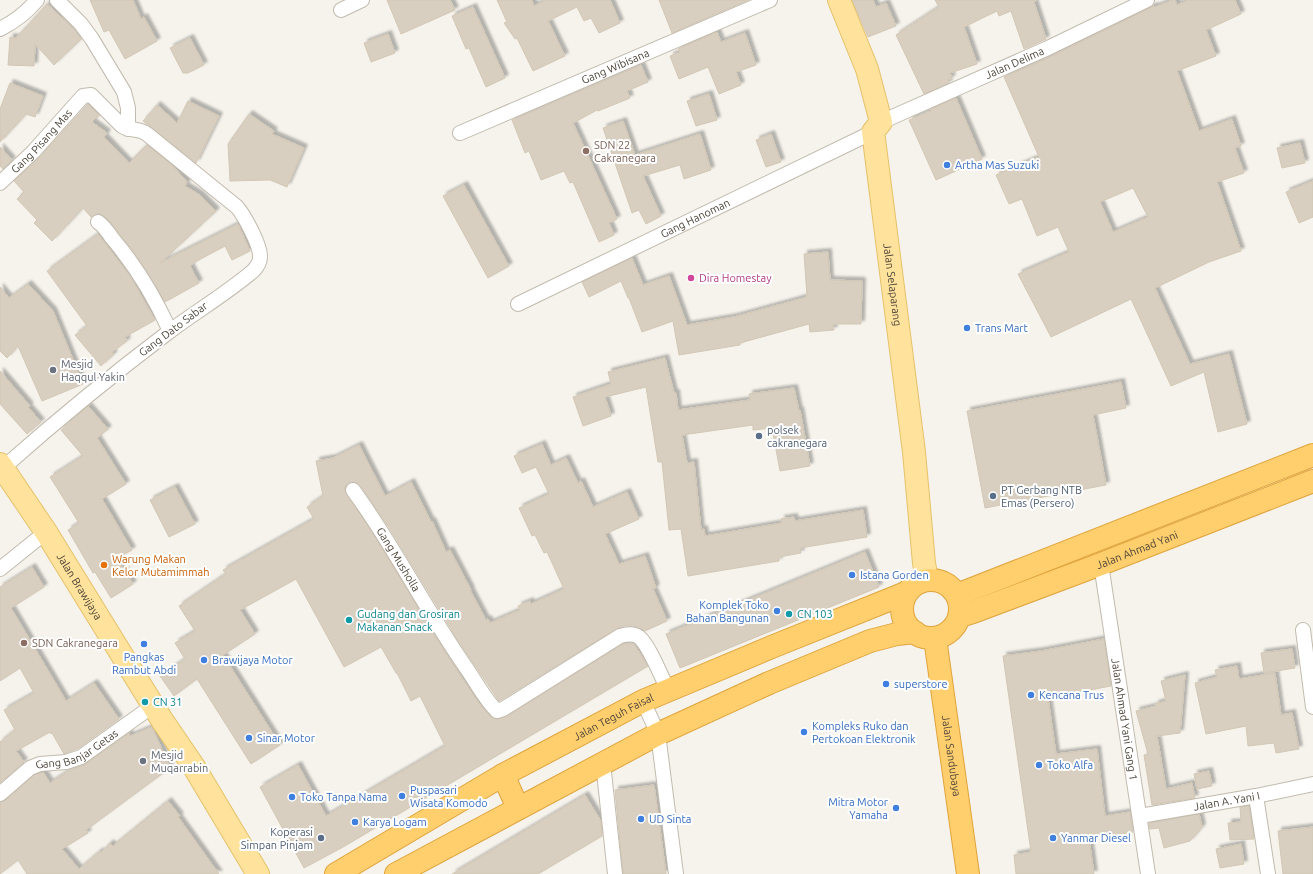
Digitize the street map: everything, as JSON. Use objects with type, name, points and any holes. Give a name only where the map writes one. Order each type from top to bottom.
[{"type":"highway","points":[[958,605],[1313,455]]},
{"type":"highway","name":"Jalan Ahmad Yani","points":[[958,605],[973,612],[1101,564],[1313,481]]},
{"type":"highway","points":[[396,874],[658,734],[769,683],[870,641],[898,634],[942,636],[953,628],[957,622],[958,605],[952,588],[945,583],[936,580],[919,582],[912,587],[906,593],[902,605],[906,623],[925,635]]},
{"type":"highway","name":"Jalan Teguh Faisal","points":[[336,874],[503,775],[643,701],[906,593]]},
{"type":"highway","name":"Jalan Sandubaya","points":[[925,635],[968,874]]},
{"type":"highway","points":[[503,775],[518,808]]},
{"type":"main road","name":"Jalan Selaparang","points":[[839,0],[867,69],[877,127],[927,580]]},
{"type":"main road","name":"Jalan Brawijaya","points":[[2,466],[46,532],[162,720],[194,767],[258,874]]},
{"type":"street","points":[[0,29],[10,24],[31,7],[37,0]]},
{"type":"street","points":[[57,0],[81,24],[92,38],[124,92],[128,108],[128,128]]},
{"type":"street","points":[[340,10],[362,0]]},
{"type":"street","name":"Gang Wibisana","points":[[460,133],[770,0]]},
{"type":"street","name":"Jalan Delima","points":[[877,127],[1048,48],[1147,0]]},
{"type":"street","name":"Gang Pisang Mas","points":[[0,182],[33,152],[82,98],[87,95],[93,96],[121,124],[128,128]]},
{"type":"street","name":"Gang Hanoman","points":[[518,304],[877,127]]},
{"type":"street","name":"Gang Dato Sabar","points":[[2,466],[85,397],[170,330],[253,271],[260,260],[259,250],[244,217],[237,207],[147,134],[139,129],[128,128]]},
{"type":"street","points":[[98,222],[133,264],[170,330]]},
{"type":"street","name":"Gang Musholla","points":[[353,490],[401,563],[449,644],[497,711],[503,709],[620,636],[630,634],[638,636],[646,645],[668,690]]},
{"type":"street","points":[[0,569],[46,532]]},
{"type":"street","name":"Jalan Ahmad Yani Gang 1","points":[[1101,564],[1148,874]]},
{"type":"street","points":[[1303,630],[1313,707]]},
{"type":"street","points":[[643,701],[658,734],[676,874]]},
{"type":"street","name":"Gang Banjar Getas","points":[[0,794],[35,766],[46,763],[66,762],[81,757],[154,705]]},
{"type":"street","points":[[603,763],[615,874]]},
{"type":"street","name":"Jalan A. Yani I","points":[[1140,816],[1256,796],[1313,784]]},
{"type":"street","points":[[1256,796],[1268,874]]},
{"type":"building","points":[[90,0],[133,0],[141,19],[144,17],[157,41],[125,59],[109,30],[104,32]]},
{"type":"building","points":[[387,0],[450,0],[455,10],[401,34]]},
{"type":"building","points":[[497,0],[532,0],[534,6],[546,0],[610,0],[620,23],[599,33],[591,18],[584,21],[577,7],[548,21],[565,56],[533,71],[517,38],[515,39],[504,23],[507,22]]},
{"type":"building","points":[[659,0],[748,0],[672,33]]},
{"type":"building","points":[[852,0],[873,0],[876,7],[886,3],[896,26],[868,37]]},
{"type":"building","points":[[935,0],[1037,0],[1034,2],[1046,39],[1024,49],[1011,11],[999,16],[997,11],[964,27],[977,64],[950,73],[952,78],[948,80],[949,83],[924,94],[896,35],[939,7]]},
{"type":"building","points":[[1173,0],[1175,0],[1177,5],[1188,0],[1235,0],[1241,14],[1206,30],[1216,56],[1177,71],[1199,131],[1232,119],[1241,146],[1235,148],[1244,173],[1217,182],[1241,251],[1209,262],[1155,288],[1190,364],[1229,354],[1247,424],[1218,432],[1204,372],[1171,386],[1131,299],[1051,337],[1018,274],[1069,252],[1058,227],[1037,236],[1022,199],[1009,204],[996,175],[1039,157],[1004,77],[1052,56],[1154,6],[1155,7]],"holes":[[[1133,188],[1148,217],[1113,232],[1100,202]]]},
{"type":"building","points":[[47,4],[75,30],[81,39],[54,65],[35,44],[34,66],[8,65],[10,37],[16,38]]},
{"type":"building","points":[[473,7],[505,78],[486,87],[469,48],[466,49],[452,16]]},
{"type":"building","points":[[717,32],[721,42],[745,33],[756,65],[736,72],[741,85],[719,94],[708,67],[679,79],[670,56],[680,52],[678,49]]},
{"type":"building","points":[[388,34],[395,53],[371,62],[364,43]]},
{"type":"building","points":[[190,38],[204,65],[188,73],[183,73],[170,48]]},
{"type":"building","points":[[641,65],[648,82],[627,91],[630,98],[598,111],[597,110],[573,123],[617,219],[609,223],[614,235],[599,242],[573,182],[570,183],[564,171],[541,180],[529,151],[525,153],[512,120]]},
{"type":"building","points":[[10,83],[43,96],[35,117],[26,114],[0,142],[0,109]]},
{"type":"building","points":[[709,94],[717,120],[696,126],[687,101]]},
{"type":"building","points":[[956,98],[982,159],[936,180],[909,120]]},
{"type":"building","points":[[188,101],[219,116],[196,163],[143,121],[157,105],[177,123]]},
{"type":"building","points":[[88,104],[99,115],[92,122],[107,133],[104,137],[129,163],[147,145],[171,164],[187,182],[185,186],[200,195],[216,211],[160,263],[238,224],[250,251],[232,260],[225,246],[195,262],[190,266],[199,283],[165,302],[136,255],[112,224],[103,215],[95,214],[91,217],[83,208],[52,241],[34,223],[37,220],[17,199],[24,192],[14,181],[39,158]]},
{"type":"building","points":[[249,114],[274,131],[272,134],[304,148],[287,187],[270,180],[230,181],[228,144]]},
{"type":"building","points":[[623,121],[635,155],[700,134],[711,170],[684,179],[680,165],[643,176],[661,216],[646,224],[639,210],[632,213],[603,128]]},
{"type":"building","points":[[771,134],[781,162],[766,167],[756,140]]},
{"type":"building","points":[[1300,143],[1305,163],[1282,168],[1277,148]]},
{"type":"building","points":[[0,147],[12,160],[3,169],[0,166]]},
{"type":"building","points":[[1313,181],[1313,217],[1299,223],[1286,192]]},
{"type":"building","points":[[464,185],[509,266],[488,278],[443,196]]},
{"type":"building","points":[[98,234],[130,276],[155,320],[125,337],[127,341],[112,352],[114,354],[101,366],[75,335],[87,326],[47,271]]},
{"type":"building","points":[[828,252],[830,280],[862,281],[861,324],[833,324],[834,330],[810,332],[809,324],[740,343],[740,345],[679,355],[673,321],[642,332],[621,281],[589,297],[582,282],[632,258],[643,285],[669,276],[687,325],[734,317],[807,297],[804,254]]},
{"type":"building","points":[[28,284],[53,311],[83,384],[42,401],[18,346],[7,358],[0,351],[0,287],[9,298]]},
{"type":"building","points":[[665,358],[674,393],[676,393],[678,410],[750,400],[749,394],[794,388],[799,411],[800,410],[810,466],[780,471],[772,428],[753,430],[753,425],[682,435],[687,463],[694,462],[701,530],[704,529],[705,536],[782,523],[781,519],[794,517],[795,521],[863,510],[867,537],[800,548],[801,553],[779,557],[779,561],[688,576],[681,529],[669,530],[662,462],[658,462],[646,387],[605,397],[611,416],[583,426],[573,397],[611,384],[608,372]]},
{"type":"building","points":[[0,371],[30,406],[28,407],[41,422],[27,434],[0,404]]},
{"type":"building","points":[[1121,382],[1126,408],[1093,415],[1106,485],[985,508],[967,411]]},
{"type":"building","points":[[88,406],[108,429],[97,438],[126,484],[102,499],[132,550],[117,558],[133,584],[111,598],[95,572],[93,573],[68,530],[79,523],[50,477],[83,456],[61,430]]},
{"type":"building","points":[[542,444],[551,465],[566,458],[578,483],[581,481],[593,507],[627,492],[639,519],[605,534],[619,564],[645,556],[656,588],[653,589],[667,621],[645,631],[633,626],[624,626],[616,629],[499,701],[459,642],[390,529],[360,485],[356,482],[348,483],[345,487],[345,491],[376,538],[445,652],[478,702],[491,717],[499,719],[507,716],[623,644],[634,644],[648,666],[343,847],[304,868],[260,787],[298,765],[326,816],[445,746],[420,696],[411,701],[397,673],[381,647],[344,667],[296,579],[240,610],[255,634],[223,655],[280,745],[251,764],[197,679],[174,696],[160,676],[185,659],[175,643],[195,631],[179,606],[226,574],[223,570],[314,519],[307,507],[323,496],[316,461],[333,458],[359,445],[385,496],[411,482],[431,522],[432,521],[446,552],[450,550],[486,620],[488,619],[490,623],[520,610],[518,606],[530,601],[531,604],[564,589],[547,552],[544,553],[535,535],[532,536],[519,508],[549,494],[536,467],[522,473],[514,456]]},
{"type":"building","points":[[175,487],[195,524],[169,537],[150,500]]},
{"type":"building","points":[[865,552],[879,587],[680,668],[666,634]]},
{"type":"building","points":[[32,567],[44,587],[11,608],[66,701],[94,683],[119,719],[77,749],[64,754],[50,732],[16,751],[24,762],[0,783],[0,742],[15,730],[4,710],[34,693],[20,668],[0,681],[0,587]]},
{"type":"building","points":[[1104,639],[1111,686],[1048,698],[1056,754],[1097,749],[1105,816],[1130,812],[1133,832],[1089,839],[1094,874],[1016,874],[1014,855],[1031,852],[1003,656],[1041,651]]},
{"type":"building","points":[[1292,649],[1295,668],[1264,673],[1261,653]]},
{"type":"building","points":[[1237,666],[1239,679],[1275,673],[1281,715],[1292,713],[1299,749],[1276,753],[1274,743],[1248,746],[1246,726],[1206,734],[1195,683],[1217,677],[1215,670]]},
{"type":"building","points":[[1185,675],[1180,733],[1157,736],[1166,789],[1192,783],[1195,798],[1152,805],[1144,755],[1148,754],[1136,711],[1156,706],[1155,704],[1166,701],[1161,681]]},
{"type":"building","points":[[152,727],[170,768],[86,830],[88,833],[62,849],[79,869],[100,851],[101,853],[110,843],[113,846],[168,801],[180,816],[178,817],[219,874],[27,874],[18,860],[0,874],[0,802],[6,800],[34,775],[43,772],[50,783],[70,770],[86,764],[129,733],[130,736]]},
{"type":"building","points":[[1209,771],[1212,786],[1197,789],[1194,774]]},
{"type":"building","points":[[654,785],[666,874],[623,874],[615,790]]},
{"type":"building","points":[[585,795],[601,821],[602,836],[538,874],[452,874]]},
{"type":"building","points":[[1249,806],[1254,839],[1230,840],[1228,823],[1241,822],[1240,807]]},
{"type":"building","points":[[1199,814],[1202,827],[1190,841],[1164,848],[1159,828],[1150,829],[1149,823]]},
{"type":"building","points":[[1313,827],[1313,874],[1283,874],[1278,831]]},
{"type":"building","points":[[1241,844],[1244,864],[1220,868],[1216,849]]},
{"type":"place","name":"SDN 22 Cakranegara","points":[[586,151]]},
{"type":"place","name":"Artha Mas Suzuki","points":[[947,165]]},
{"type":"place","name":"Dira Homestay","points":[[691,278]]},
{"type":"place","name":"Trans Mart","points":[[967,328]]},
{"type":"place","name":"Mesjid Haqqul Yakin","points":[[53,370]]},
{"type":"place","name":"polsek cakranegara","points":[[759,436]]},
{"type":"place","name":"PT Gerbang NTB Emas (Persero)","points":[[993,496]]},
{"type":"place","name":"Warung Makan Kelor Mutamimmah","points":[[104,565]]},
{"type":"place","name":"Istana Gorden","points":[[852,575]]},
{"type":"place","name":"Komplek Toko Bahan Bangunan","points":[[777,611]]},
{"type":"place","name":"CN 103","points":[[789,614]]},
{"type":"place","name":"Gudang dan Grosiran Makanan Snack","points":[[349,620]]},
{"type":"place","name":"SDN Cakranegara","points":[[24,643]]},
{"type":"place","name":"Pangkas Rambut Abdi","points":[[144,644]]},
{"type":"place","name":"Brawijaya Motor","points":[[204,660]]},
{"type":"place","name":"superstore","points":[[886,684]]},
{"type":"place","name":"Kencana Trus","points":[[1031,695]]},
{"type":"place","name":"CN 31","points":[[145,702]]},
{"type":"place","name":"Kompleks Ruko dan Pertokoan Elektronik","points":[[804,732]]},
{"type":"place","name":"Sinar Motor","points":[[249,738]]},
{"type":"place","name":"Mesjid Muqarrabin","points":[[143,761]]},
{"type":"place","name":"Toko Alfa","points":[[1039,765]]},
{"type":"place","name":"Puspasari Wisata Komodo","points":[[402,796]]},
{"type":"place","name":"Toko Tanpa Nama","points":[[292,797]]},
{"type":"place","name":"Mitra Motor Yamaha","points":[[896,808]]},
{"type":"place","name":"UD Sinta","points":[[641,819]]},
{"type":"place","name":"Karya Logam","points":[[355,822]]},
{"type":"place","name":"Koperasi Simpan Pinjam","points":[[321,838]]},
{"type":"place","name":"Yanmar Diesel","points":[[1053,838]]}]
